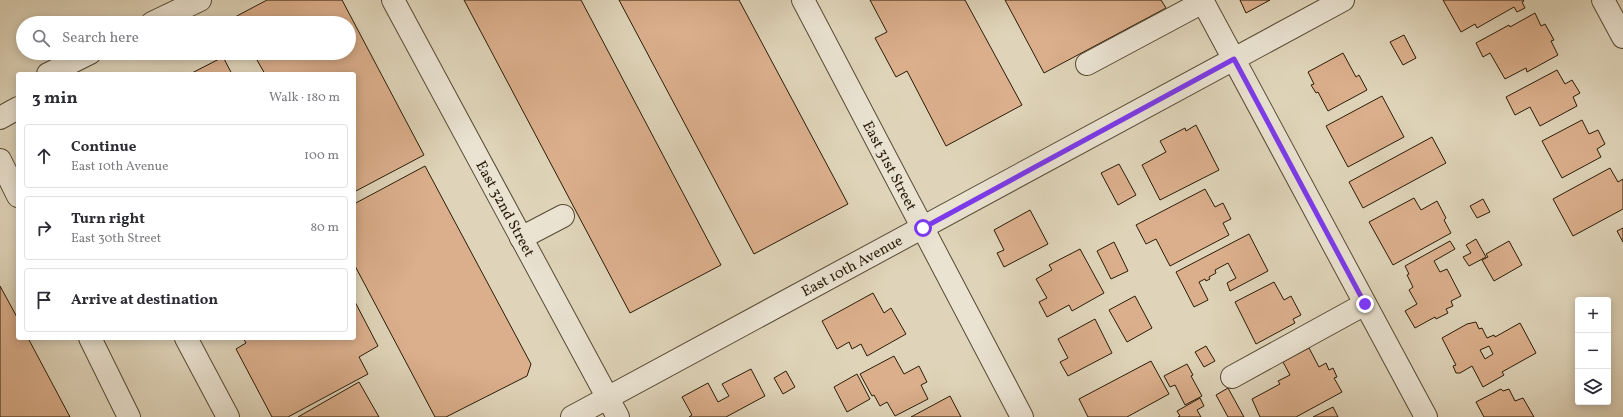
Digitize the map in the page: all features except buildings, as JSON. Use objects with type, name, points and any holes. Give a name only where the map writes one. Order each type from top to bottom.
[{"type":"street","points":[[167,16],[200,0]]},
{"type":"street","name":"East 32nd Street","points":[[393,0],[618,417]]},
{"type":"street","name":"East 31st Street","points":[[803,0],[1022,417]]},
{"type":"street","name":"East 10th Avenue","points":[[572,417],[1343,0]]},
{"type":"street","points":[[1603,0],[1623,36]]},
{"type":"street","points":[[1087,64],[1202,1],[1426,417]]},
{"type":"street","points":[[52,72],[76,60]]},
{"type":"street","points":[[0,118],[16,109]]},
{"type":"street","points":[[0,160],[16,192]]},
{"type":"street","points":[[521,238],[563,216]]},
{"type":"street","points":[[1232,377],[1365,304]]},
{"type":"street","points":[[91,340],[130,417]]},
{"type":"street","points":[[187,340],[228,417]]},
{"type":"route","points":[[923,228],[1234,59],[1365,304]]}]
